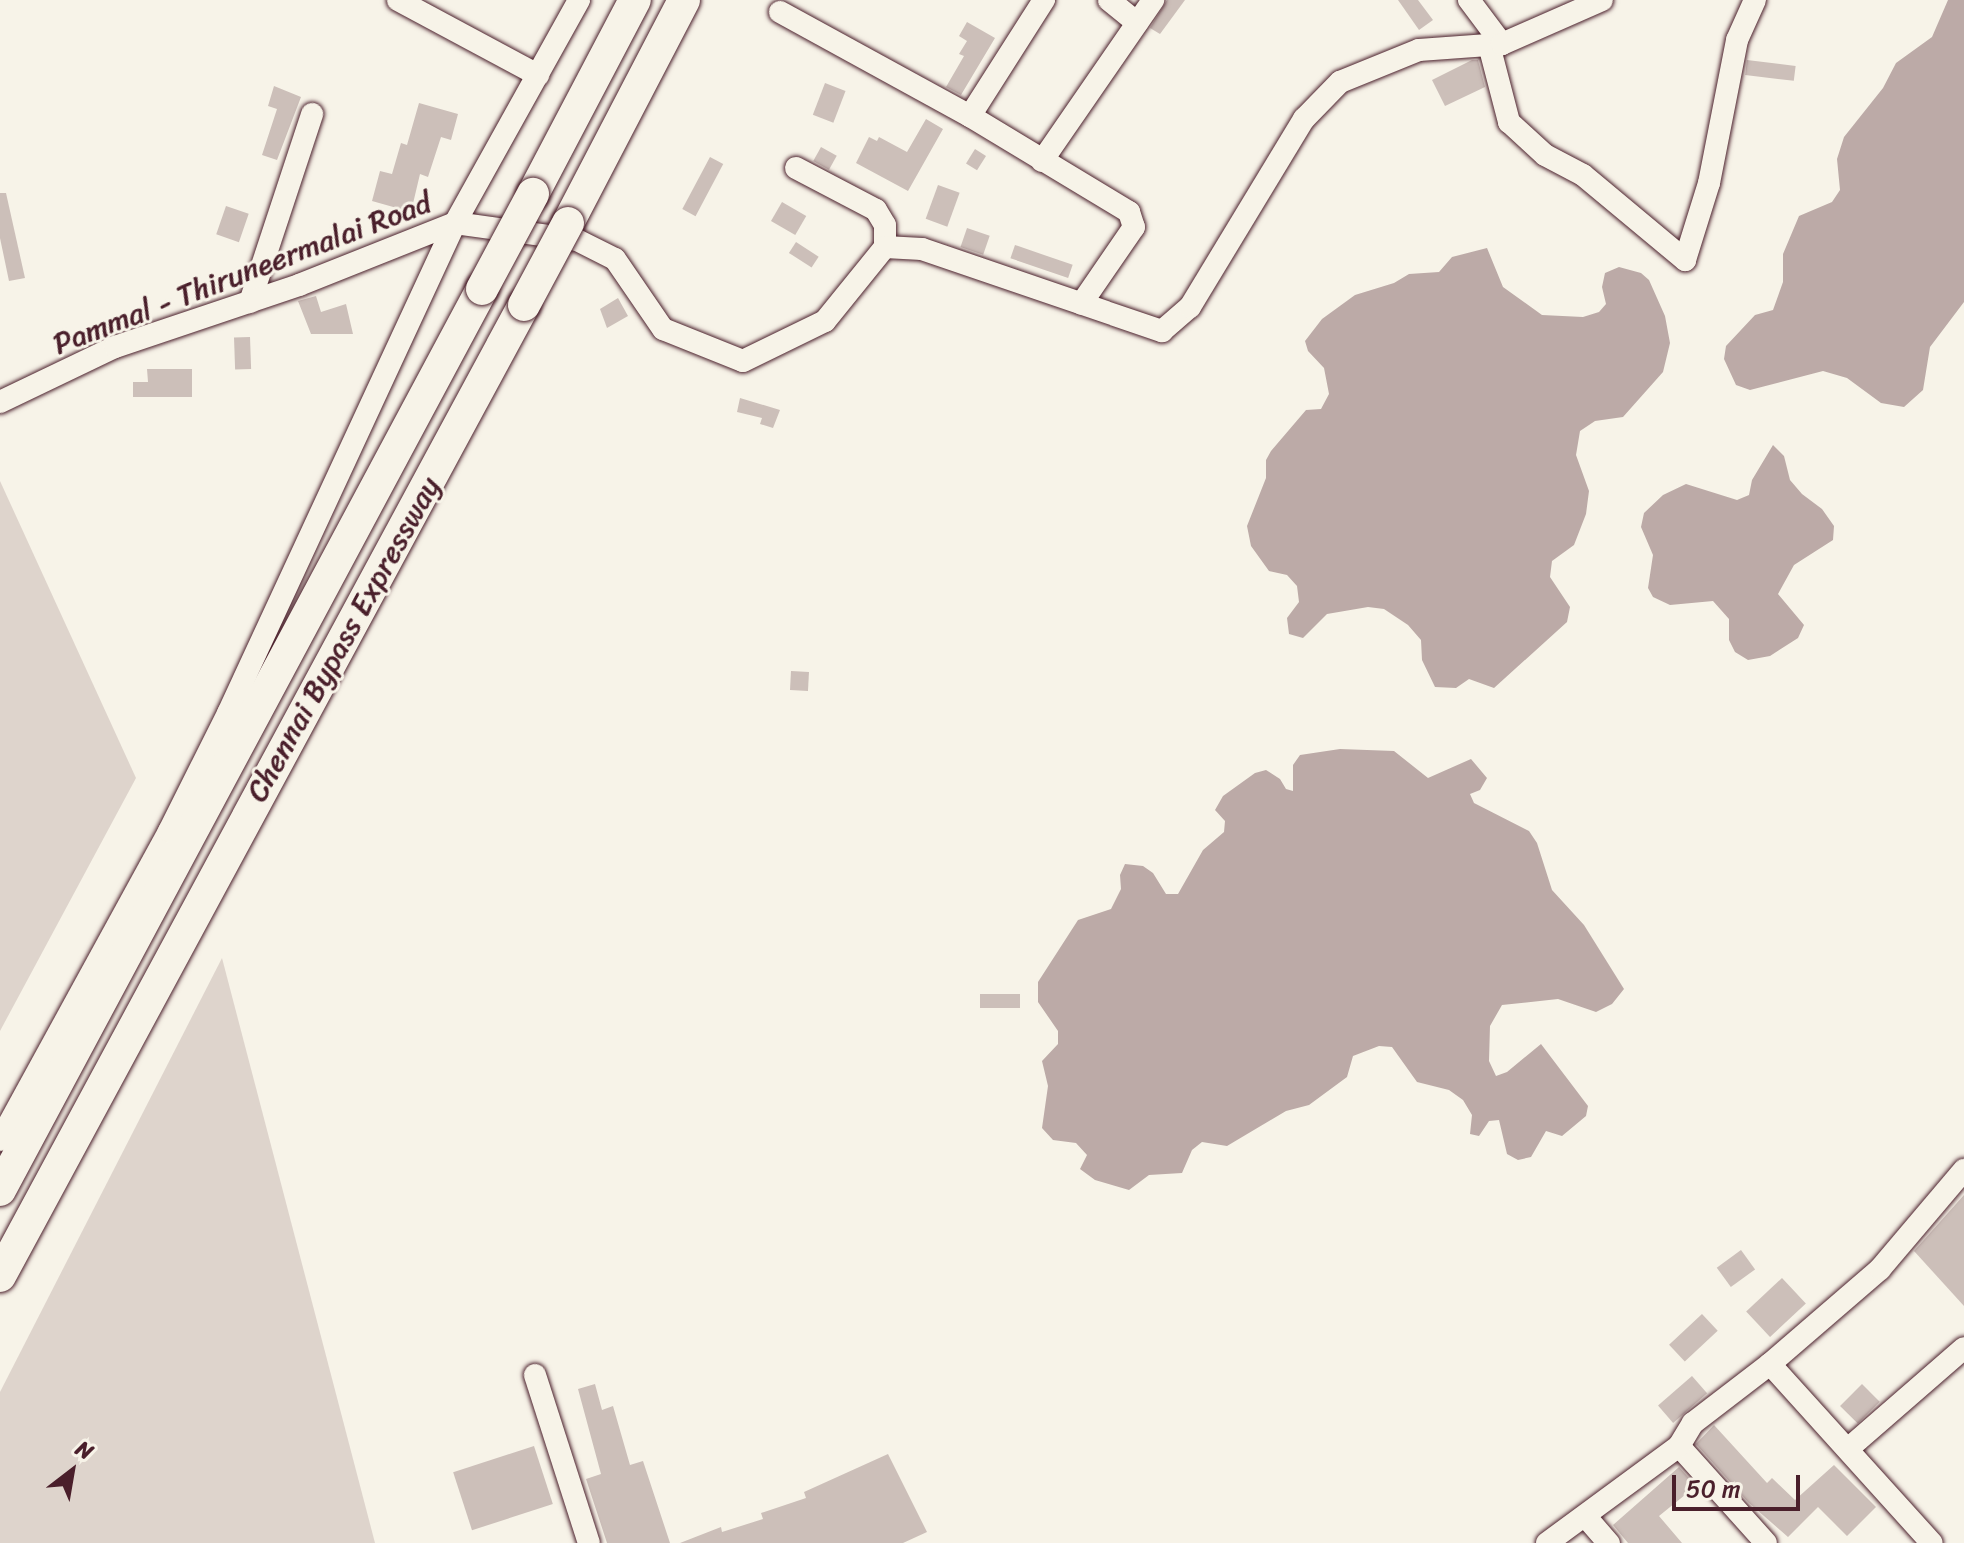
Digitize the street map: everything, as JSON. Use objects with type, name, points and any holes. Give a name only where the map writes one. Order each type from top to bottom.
[{"type":"highway","name":"Chennai Bypass Expressway","points":[[0,1190],[238,720],[482,289],[635,0]]},
{"type":"highway","name":"Chennai Bypass Expressway","points":[[0,1276],[568,223],[684,0]]},
{"type":"street","points":[[398,0],[538,75]]},
{"type":"street","points":[[238,720],[455,223],[579,0]]},
{"type":"street","points":[[970,116],[1044,0]]},
{"type":"street","points":[[1109,0],[1137,23]]},
{"type":"street","points":[[1042,161],[1153,0]]},
{"type":"street","points":[[1469,0],[1496,44],[1509,122],[1545,155],[1583,175],[1685,260],[1709,183],[1737,40],[1755,0]]},
{"type":"street","points":[[796,168],[876,210],[885,225],[885,247],[922,249],[1162,331],[1190,307],[1304,119],[1340,82],[1419,50],[1496,44],[1602,0]]},
{"type":"street","points":[[780,12],[970,116],[1129,212],[1134,227],[1081,304]]},
{"type":"street","points":[[250,302],[312,114]]},
{"type":"street","name":"Pammal - Thiruneermalai Road","points":[[0,402],[115,347],[250,302],[455,223],[577,240],[615,259],[663,329],[743,361],[825,321],[885,247]]},
{"type":"street","points":[[0,1140],[175,841]]},
{"type":"street","points":[[1547,1543],[1679,1446],[1693,1423],[1770,1364],[1880,1269],[1964,1170]]},
{"type":"street","points":[[1849,1448],[1964,1348]]},
{"type":"street","points":[[1770,1364],[1932,1543]]},
{"type":"street","points":[[535,1375],[589,1543]]},
{"type":"street","points":[[1679,1446],[1766,1543]]},
{"type":"street","points":[[1586,1517],[1609,1543]]},
{"type":"shaded area","points":[[1948,0],[1964,0],[1964,302],[1930,347],[1923,390],[1904,407],[1881,403],[1847,378],[1823,371],[1750,390],[1736,385],[1724,359],[1726,346],[1755,315],[1773,310],[1783,282],[1783,254],[1799,216],[1832,202],[1840,190],[1837,159],[1844,137],[1883,88],[1896,63],[1932,37]]},
{"type":"shaded area","points":[[1487,248],[1503,287],[1542,315],[1583,317],[1599,312],[1606,304],[1602,287],[1605,273],[1619,267],[1641,273],[1649,280],[1665,316],[1670,343],[1663,372],[1623,417],[1595,421],[1580,431],[1576,455],[1589,491],[1586,514],[1574,545],[1552,561],[1550,577],[1570,607],[1567,622],[1494,688],[1469,679],[1456,688],[1435,687],[1422,660],[1421,640],[1408,625],[1384,609],[1368,607],[1327,614],[1303,638],[1289,634],[1287,618],[1299,602],[1297,586],[1287,575],[1269,571],[1251,546],[1247,526],[1266,478],[1266,460],[1271,451],[1306,410],[1321,409],[1329,394],[1324,368],[1308,351],[1305,341],[1322,319],[1355,295],[1394,283],[1409,274],[1439,272],[1452,257]]},
{"type":"shaded area","points":[[1773,445],[1784,456],[1790,480],[1822,509],[1834,526],[1833,540],[1794,565],[1778,594],[1804,625],[1798,638],[1770,656],[1748,660],[1735,652],[1729,640],[1729,619],[1713,601],[1670,605],[1653,597],[1648,588],[1653,555],[1641,527],[1644,513],[1663,495],[1686,484],[1737,500],[1749,495],[1752,480]]},
{"type":"shaded area","points":[[0,481],[136,778],[0,1031]]},
{"type":"shaded area","points":[[1340,749],[1394,751],[1428,778],[1471,759],[1487,778],[1480,790],[1470,794],[1474,803],[1529,831],[1537,843],[1552,890],[1584,925],[1624,989],[1612,1004],[1596,1012],[1558,999],[1502,1005],[1490,1026],[1489,1061],[1496,1076],[1507,1072],[1541,1044],[1588,1106],[1586,1116],[1562,1136],[1546,1131],[1531,1157],[1518,1160],[1507,1154],[1499,1120],[1489,1121],[1479,1136],[1470,1134],[1472,1115],[1463,1100],[1449,1090],[1417,1082],[1392,1047],[1379,1046],[1353,1056],[1347,1077],[1309,1105],[1286,1111],[1227,1146],[1202,1142],[1192,1150],[1182,1173],[1149,1175],[1129,1190],[1095,1180],[1080,1169],[1087,1155],[1076,1143],[1053,1140],[1042,1128],[1048,1086],[1042,1061],[1058,1044],[1058,1031],[1038,1002],[1038,982],[1078,920],[1111,909],[1121,889],[1120,875],[1125,864],[1143,866],[1153,873],[1166,894],[1178,894],[1203,850],[1224,832],[1225,821],[1215,810],[1223,796],[1255,773],[1266,770],[1280,779],[1286,789],[1293,791],[1293,765],[1300,755]]},
{"type":"shaded area","points":[[222,958],[375,1543],[0,1543],[0,1392]]},
{"type":"building","points":[[1167,0],[1185,0],[1160,34],[1150,28]]},
{"type":"building","points":[[1398,0],[1418,0],[1433,20],[1419,30]]},
{"type":"building","points":[[967,22],[995,38],[961,95],[946,87],[964,56],[959,54],[967,41],[959,36]]},
{"type":"building","points":[[1478,60],[1485,87],[1445,106],[1432,80]]},
{"type":"building","points":[[1747,60],[1796,66],[1794,81],[1745,75]]},
{"type":"building","points":[[825,83],[846,91],[833,123],[813,115]]},
{"type":"building","points":[[274,86],[301,97],[277,160],[262,155],[277,109],[268,106]]},
{"type":"building","points":[[419,103],[458,114],[451,140],[441,137],[428,177],[420,174],[411,212],[372,201],[380,171],[392,174],[401,143],[407,145]]},
{"type":"building","points":[[926,119],[943,129],[908,191],[856,163],[869,137],[877,141],[879,137],[907,152]]},
{"type":"building","points":[[821,147],[837,156],[829,170],[813,161]]},
{"type":"building","points":[[975,149],[986,156],[977,170],[966,163]]},
{"type":"building","points":[[710,157],[723,164],[696,216],[682,209]]},
{"type":"building","points":[[938,185],[960,193],[947,227],[926,219]]},
{"type":"building","points":[[0,193],[6,193],[25,278],[9,281],[0,238]]},
{"type":"building","points":[[782,202],[806,216],[795,235],[771,221]]},
{"type":"building","points":[[226,206],[249,214],[239,242],[216,234]]},
{"type":"building","points":[[967,228],[990,236],[983,255],[960,247]]},
{"type":"building","points":[[796,242],[819,257],[812,268],[789,253]]},
{"type":"building","points":[[1015,245],[1073,265],[1068,278],[1010,258]]},
{"type":"building","points":[[316,296],[321,312],[346,304],[353,334],[311,334],[298,301]]},
{"type":"building","points":[[618,298],[628,316],[607,328],[600,309]]},
{"type":"building","points":[[250,337],[251,369],[235,370],[234,338]]},
{"type":"building","points":[[147,369],[192,369],[192,397],[133,397],[133,382],[148,382]]},
{"type":"building","points":[[740,398],[780,410],[773,428],[760,424],[762,418],[737,412]]},
{"type":"building","points":[[791,671],[809,672],[808,691],[790,690]]},
{"type":"building","points":[[980,994],[1020,994],[1020,1008],[980,1008]]},
{"type":"building","points":[[1964,1195],[1964,1306],[1914,1251]]},
{"type":"building","points":[[1741,1250],[1755,1269],[1731,1287],[1717,1268]]},
{"type":"building","points":[[1782,1278],[1806,1304],[1770,1337],[1746,1311]]},
{"type":"building","points":[[1702,1314],[1718,1331],[1685,1362],[1669,1345]]},
{"type":"building","points":[[1692,1376],[1707,1393],[1673,1423],[1658,1406]]},
{"type":"building","points":[[595,1384],[602,1410],[613,1406],[630,1465],[643,1461],[670,1543],[607,1543],[586,1479],[601,1474],[578,1389]]},
{"type":"building","points":[[1862,1384],[1880,1402],[1858,1424],[1840,1406]]},
{"type":"building","points":[[1714,1425],[1767,1483],[1772,1478],[1795,1500],[1834,1465],[1876,1507],[1847,1536],[1818,1507],[1788,1537],[1748,1502],[1696,1444]]},
{"type":"building","points":[[534,1446],[553,1504],[472,1530],[453,1472]]},
{"type":"building","points":[[888,1454],[927,1532],[903,1543],[680,1543],[721,1527],[722,1532],[763,1519],[761,1513],[806,1498],[804,1492]]},
{"type":"building","points":[[1679,1467],[1696,1486],[1659,1516],[1682,1543],[1628,1543],[1613,1525]]}]
